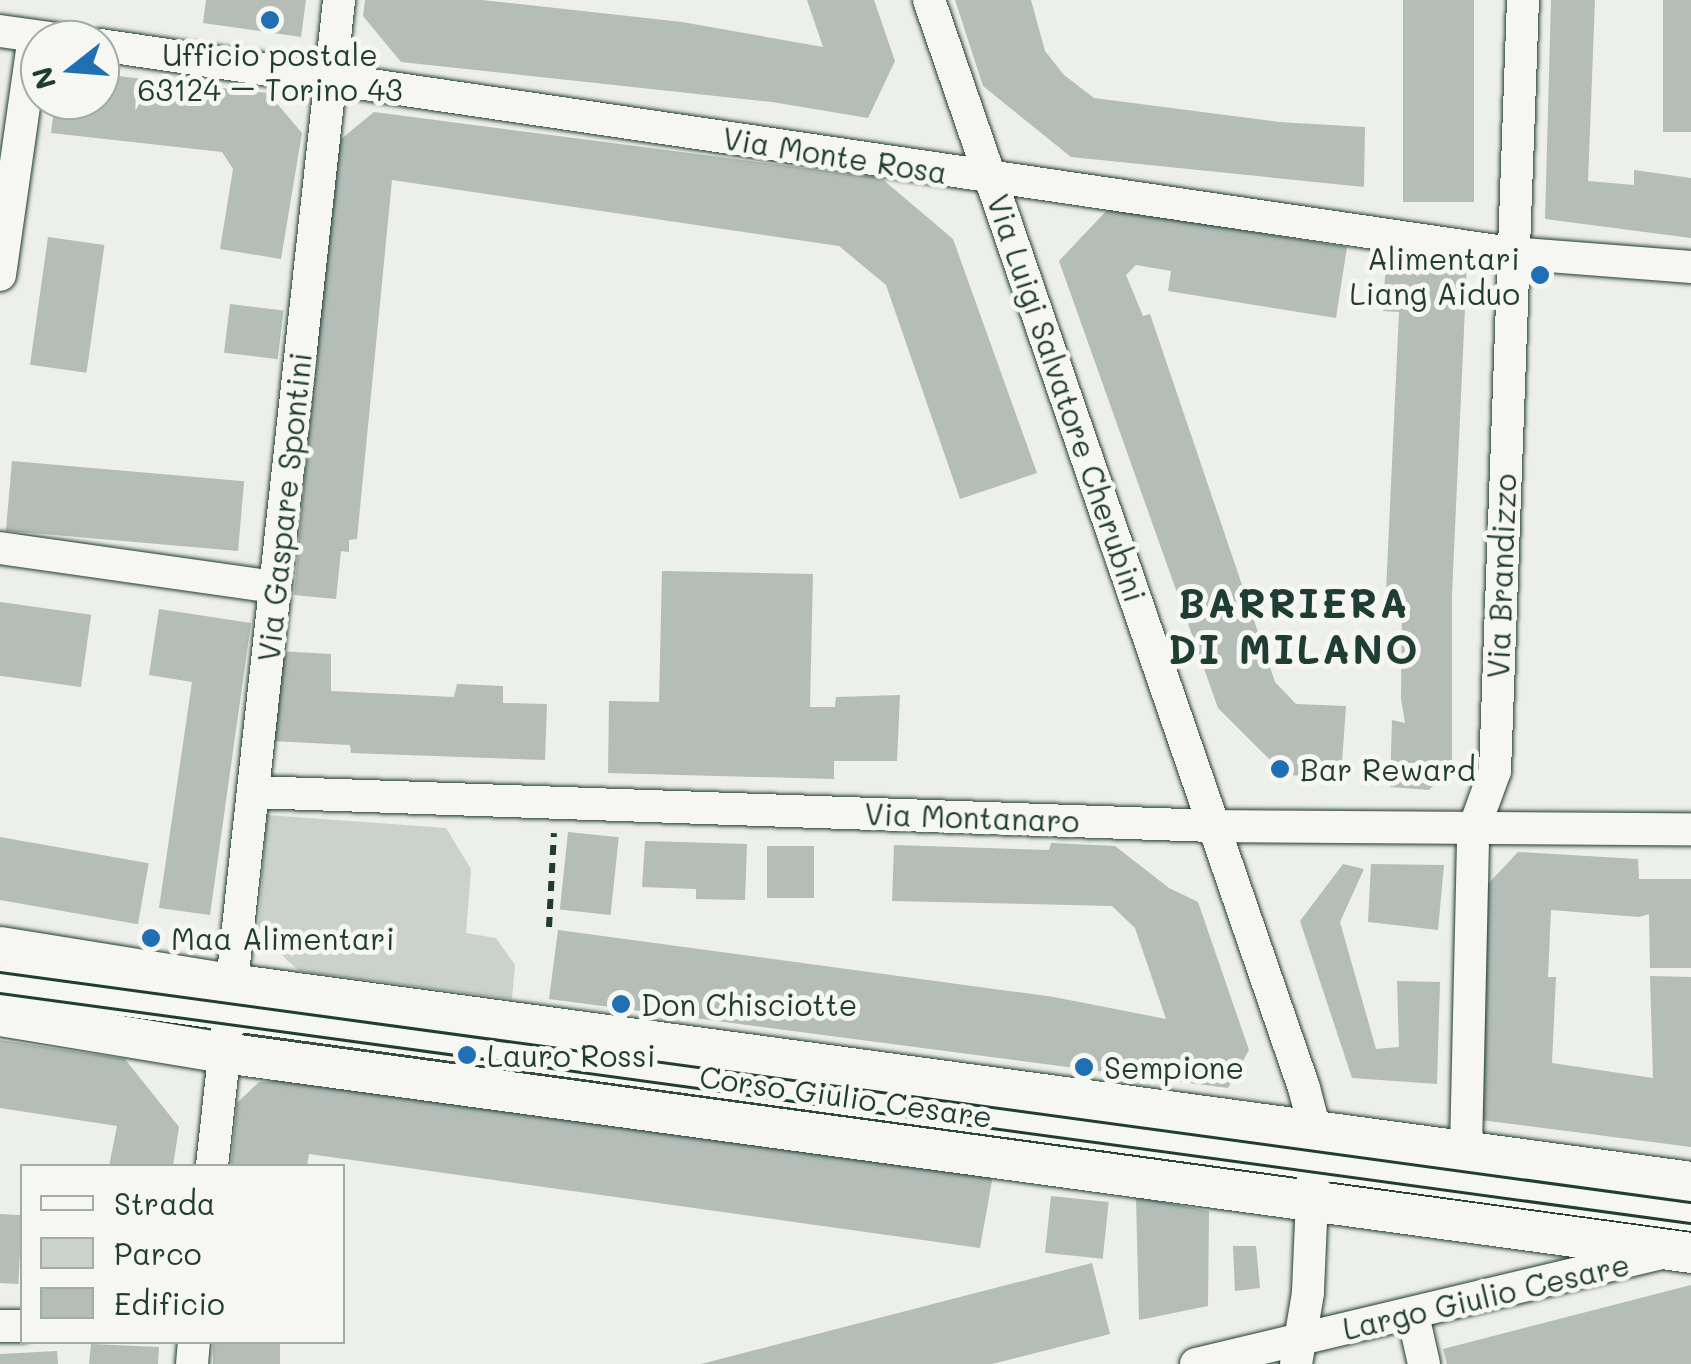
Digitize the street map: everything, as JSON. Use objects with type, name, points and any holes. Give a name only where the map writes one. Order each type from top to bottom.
[{"type":"main road","name":"Corso Giulio Cesare","points":[[0,947],[227,1017],[1312,1163]]},
{"type":"main road","name":"Corso Giulio Cesare","points":[[0,1016],[227,1017],[1312,1163]]},
{"type":"main road","points":[[1312,1163],[1466,1149],[1691,1182]]},
{"type":"main road","name":"Largo Giulio Cesare","points":[[1312,1163],[1682,1252]]},
{"type":"street","name":"Via Gaspare Spontini","points":[[212,1164],[339,0]]},
{"type":"street","name":"Via Luigi Salvatore Cherubini","points":[[929,0],[1214,826],[1312,1163]]},
{"type":"street","name":"Via Brandizzo","points":[[1466,1149],[1473,831],[1495,771],[1510,253],[1523,0]]},
{"type":"street","name":"Via Monte Rosa","points":[[120,48],[1510,253],[1691,267]]},
{"type":"street","points":[[0,275],[32,120]]},
{"type":"street","points":[[0,548],[275,587]]},
{"type":"street","name":"Via Montanaro","points":[[253,792],[1214,826],[1473,831],[1691,829]]},
{"type":"street","name":"Corso Giulio Cesare","points":[[0,983],[227,1017]]},
{"type":"street","name":"Corso Giulio Cesare","points":[[1312,1163],[1691,1215]]},
{"type":"street","name":"Largo Giulio Cesare","points":[[1312,1163],[1308,1293],[1298,1352],[1413,1315],[1682,1252]]},
{"type":"street","points":[[1413,1315],[1424,1364]]},
{"type":"street","points":[[1196,1364],[1298,1352]]},
{"type":"path","points":[[549,927],[556,802]]},
{"type":"green space","points":[[267,815],[446,828],[471,869],[466,933],[496,938],[515,965],[512,999],[299,971],[258,933]]},
{"type":"building","points":[[206,0],[306,0],[301,37],[203,23]]},
{"type":"building","points":[[365,0],[482,0],[682,22],[823,47],[807,0],[874,0],[895,61],[868,118],[772,102],[401,62],[363,16]]},
{"type":"building","points":[[955,0],[1031,0],[1045,51],[1064,75],[1094,98],[1279,122],[1365,127],[1364,187],[1071,157],[983,86]]},
{"type":"building","points":[[1403,0],[1474,0],[1474,202],[1403,202]]},
{"type":"building","points":[[1551,0],[1595,0],[1588,181],[1634,185],[1634,170],[1691,178],[1691,238],[1545,219]]},
{"type":"building","points":[[1663,0],[1691,0],[1691,132],[1663,132]]},
{"type":"building","points":[[120,76],[268,93],[302,133],[281,259],[220,249],[233,169],[222,152],[51,133],[53,120],[120,120]]},
{"type":"building","points":[[374,112],[881,178],[953,239],[1037,473],[960,499],[886,285],[839,246],[392,180],[357,539],[349,540],[349,552],[341,551],[336,599],[294,595],[335,144]]},
{"type":"building","points":[[1109,208],[1347,247],[1336,318],[1168,291],[1171,271],[1136,265],[1126,275],[1143,316],[1150,314],[1275,682],[1296,704],[1346,706],[1341,777],[1285,775],[1218,708],[1059,261]]},
{"type":"building","points":[[48,237],[104,245],[86,373],[30,365]]},
{"type":"building","points":[[1386,260],[1467,264],[1452,595],[1452,766],[1429,790],[1390,787],[1392,720],[1405,723],[1401,699],[1402,594],[1386,592],[1399,312],[1383,311]]},
{"type":"building","points":[[230,304],[284,311],[278,359],[224,353]]},
{"type":"building","points":[[12,461],[244,481],[238,551],[6,531]]},
{"type":"building","points":[[662,571],[813,574],[810,707],[835,707],[836,697],[900,695],[897,761],[834,761],[834,779],[608,773],[609,701],[659,702]]},
{"type":"building","points":[[0,602],[91,615],[81,687],[0,676]]},
{"type":"building","points":[[159,609],[251,623],[210,915],[159,908],[192,682],[149,675]]},
{"type":"building","points":[[277,651],[331,654],[331,691],[454,697],[457,684],[503,686],[503,703],[547,704],[545,760],[351,753],[350,745],[272,741]]},
{"type":"building","points":[[568,832],[619,837],[611,915],[560,910]]},
{"type":"building","points":[[0,837],[149,863],[138,924],[0,900]]},
{"type":"building","points":[[645,841],[747,844],[745,900],[696,899],[696,889],[642,887]]},
{"type":"building","points":[[1051,843],[1115,846],[1169,888],[1198,902],[1249,1050],[1228,1088],[549,999],[558,930],[1054,997],[1166,1019],[1135,928],[1112,906],[892,901],[894,845],[1049,850]]},
{"type":"building","points":[[767,846],[814,846],[814,898],[767,898]]},
{"type":"building","points":[[1518,852],[1638,859],[1639,879],[1691,879],[1691,968],[1650,968],[1649,914],[1639,917],[1551,910],[1548,977],[1556,977],[1552,1063],[1653,1078],[1650,976],[1691,977],[1691,1147],[1481,1120],[1487,885]]},
{"type":"building","points":[[1343,864],[1364,869],[1340,922],[1376,1049],[1399,1047],[1397,981],[1440,982],[1437,1084],[1352,1078],[1300,921]]},
{"type":"building","points":[[1371,864],[1444,865],[1438,930],[1368,922]]},
{"type":"building","points":[[0,1040],[125,1059],[179,1127],[173,1164],[109,1164],[117,1126],[0,1108]]},
{"type":"building","points":[[296,1080],[993,1175],[980,1248],[309,1154],[307,1164],[231,1164],[237,1103],[259,1082]]},
{"type":"building","points":[[1051,1196],[1109,1202],[1103,1259],[1045,1253]]},
{"type":"building","points":[[1136,1197],[1209,1211],[1208,1306],[1139,1320]]},
{"type":"building","points":[[0,1214],[20,1215],[18,1284],[0,1283]]},
{"type":"building","points":[[1233,1246],[1256,1246],[1260,1288],[1235,1291]]},
{"type":"building","points":[[1092,1263],[1110,1334],[992,1364],[701,1364]]},
{"type":"building","points":[[1691,1285],[1691,1364],[1447,1364],[1443,1349]]},
{"type":"building","points":[[91,1344],[159,1347],[158,1364],[89,1364]]},
{"type":"building","points":[[213,1344],[280,1344],[280,1364],[213,1364]]},
{"type":"building","points":[[57,1351],[58,1364],[0,1364],[0,1354]]},
{"type":"tram line","points":[[0,972],[1691,1202]]},
{"type":"tram line","points":[[0,993],[1691,1223]]},
{"type":"place","name":"Ufficio postale 63124 – Torino 43","points":[[270,20]]},
{"type":"place","name":"Alimentari Liang Aiduo","points":[[1540,275]]},
{"type":"place","name":"Bar Reward","points":[[1280,769]]},
{"type":"place","name":"Maa Alimentari","points":[[151,938]]},
{"type":"place","name":"Don Chisciotte","points":[[621,1004]]},
{"type":"place","name":"Lauro Rossi","points":[[467,1055]]},
{"type":"place","name":"Sempione","points":[[1084,1067]]},
{"type":"district","name":"BARRIERA DI MILANO","points":[[1294,625]]}]
